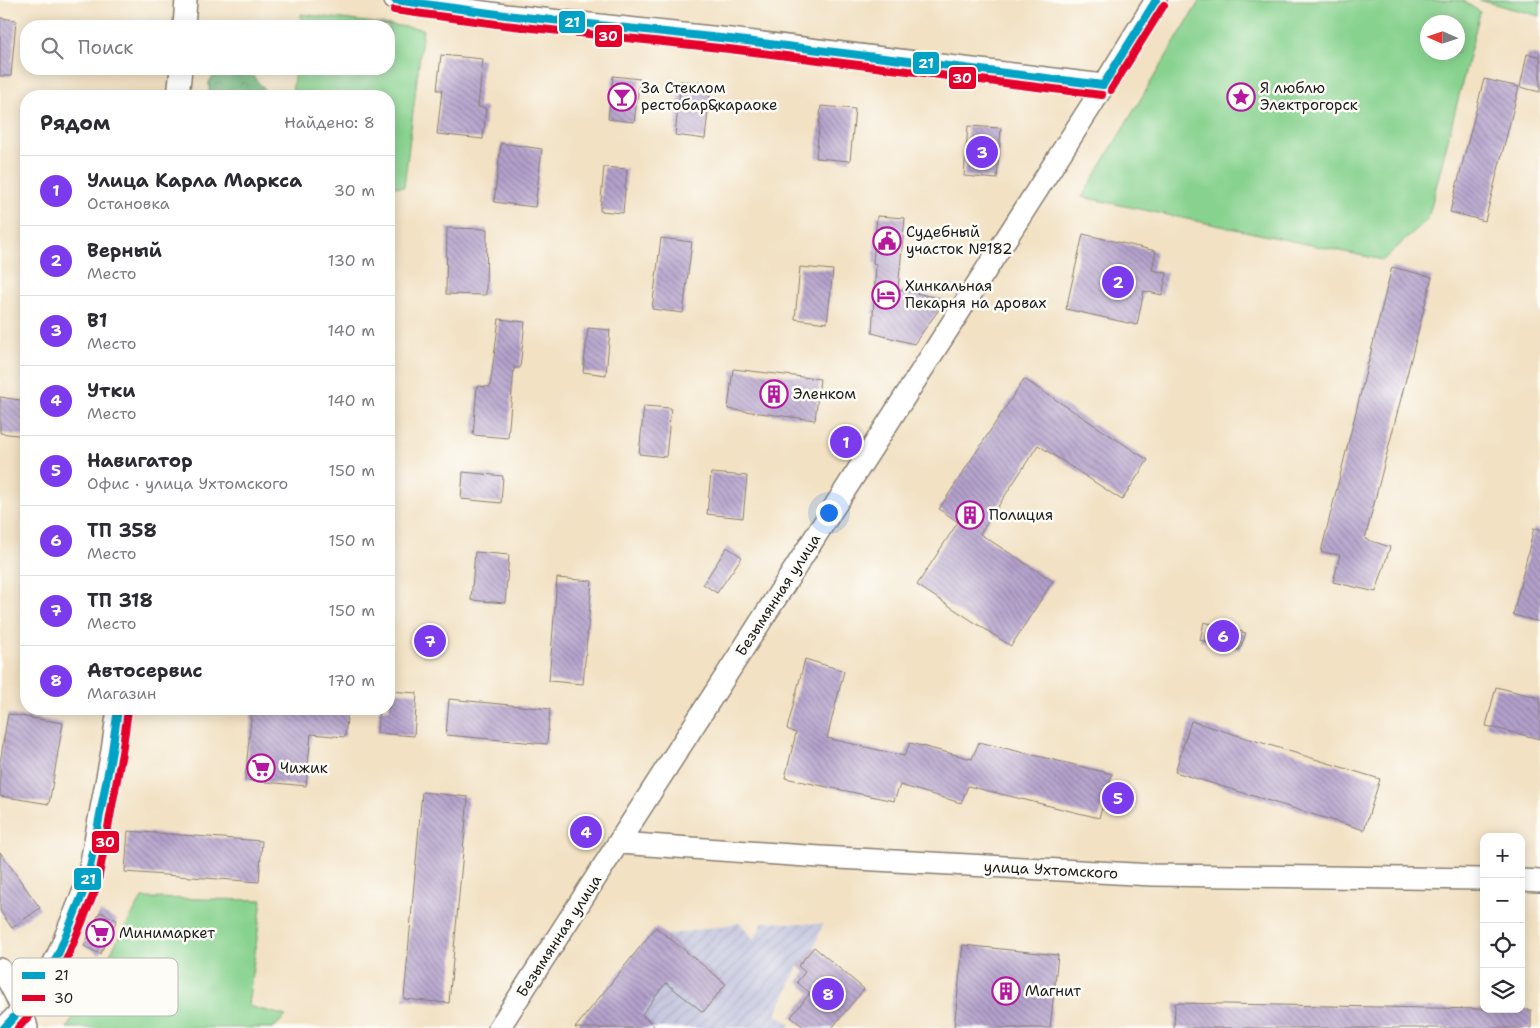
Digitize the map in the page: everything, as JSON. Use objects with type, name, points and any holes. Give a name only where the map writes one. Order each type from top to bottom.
[{"type":"street","points":[[184,20],[186,0]]},
{"type":"street","points":[[395,0],[524,17],[740,40],[1104,85]]},
{"type":"street","name":"Безымянная улица","points":[[499,1028],[1104,85],[1156,0]]},
{"type":"street","points":[[179,90],[180,75]]},
{"type":"street","points":[[56,958],[87,883],[117,715]]},
{"type":"street","name":"улица Ухтомского","points":[[619,843],[820,857],[1152,875],[1480,880]]},
{"type":"street","points":[[1525,880],[1540,881]]},
{"type":"street","points":[[0,969],[12,987]]},
{"type":"street","points":[[4,1028],[25,1019]]},
{"type":"shaded area","points":[[763,922],[823,924],[814,947],[798,966],[776,1014],[790,1024],[789,1028],[575,1028],[656,927],[666,935],[740,923],[754,940]]},
{"type":"green space","points":[[1200,0],[1462,0],[1480,12],[1428,219],[1383,260],[1082,197]]},
{"type":"green space","points":[[1479,0],[1540,0],[1540,16]]},
{"type":"green space","points":[[301,14],[350,20],[300,20]]},
{"type":"green space","points":[[395,26],[423,29],[404,187],[395,186],[395,90],[293,90],[294,75],[395,75]]},
{"type":"green space","points":[[214,75],[252,75],[265,90],[209,90],[209,82]]},
{"type":"green space","points":[[142,898],[262,900],[248,1006],[286,1016],[273,1028],[67,1028],[74,1016],[178,1016],[178,958],[107,958]]},
{"type":"building","points":[[0,18],[16,20],[11,76],[0,76]]},
{"type":"building","points":[[1527,54],[1540,56],[1540,92],[1520,87]]},
{"type":"building","points":[[441,55],[483,59],[478,107],[486,108],[483,139],[437,134],[442,90],[437,90]]},
{"type":"building","points":[[613,76],[640,79],[634,122],[608,119]]},
{"type":"building","points":[[1484,79],[1519,87],[1485,221],[1450,212]]},
{"type":"building","points":[[681,81],[711,84],[705,139],[675,135]]},
{"type":"building","points":[[821,106],[855,109],[850,161],[816,158]]},
{"type":"building","points":[[968,126],[1001,128],[997,179],[964,176]]},
{"type":"building","points":[[501,143],[542,149],[535,207],[494,202]]},
{"type":"building","points":[[604,167],[627,169],[623,213],[600,211]]},
{"type":"building","points":[[877,216],[905,218],[898,289],[946,300],[914,344],[872,333],[876,264],[873,263]]},
{"type":"building","points":[[447,228],[487,229],[486,295],[446,294]]},
{"type":"building","points":[[1083,234],[1156,251],[1152,270],[1167,273],[1162,295],[1144,291],[1137,325],[1066,309]]},
{"type":"building","points":[[661,238],[692,242],[683,313],[652,309]]},
{"type":"building","points":[[800,267],[833,270],[827,323],[795,319]]},
{"type":"building","points":[[1392,267],[1432,277],[1365,539],[1390,547],[1376,592],[1333,582],[1340,555],[1321,552]]},
{"type":"building","points":[[499,319],[525,322],[520,368],[514,368],[508,438],[473,435],[477,386],[490,387]]},
{"type":"building","points":[[588,328],[610,330],[606,375],[583,372]]},
{"type":"building","name":"Эленком","points":[[733,369],[820,379],[815,420],[728,409]]},
{"type":"building","name":"Полиция","points":[[1024,379],[1148,460],[1122,500],[1038,445],[980,534],[1053,581],[1011,646],[917,585],[958,522],[939,509]]},
{"type":"building","points":[[0,397],[20,400],[20,435],[0,433]]},
{"type":"building","points":[[644,406],[671,408],[666,457],[639,454]]},
{"type":"building","points":[[463,472],[503,476],[501,503],[461,499]]},
{"type":"building","points":[[711,473],[747,476],[743,518],[707,514]]},
{"type":"building","points":[[1534,528],[1540,529],[1540,622],[1513,615]]},
{"type":"building","points":[[727,547],[742,557],[717,593],[703,584]]},
{"type":"building","points":[[475,552],[509,555],[505,603],[471,600]]},
{"type":"building","points":[[557,578],[592,581],[583,684],[549,681]]},
{"type":"building","points":[[1204,622],[1246,633],[1240,650],[1200,640]]},
{"type":"building","points":[[418,630],[445,633],[443,652],[416,649]]},
{"type":"building","points":[[805,659],[844,671],[827,738],[904,756],[910,743],[972,759],[979,742],[1112,774],[1099,818],[968,786],[961,803],[900,785],[894,801],[785,778],[796,733],[787,729]]},
{"type":"building","points":[[1496,687],[1540,698],[1540,739],[1486,726]]},
{"type":"building","points":[[395,691],[417,693],[414,736],[377,733],[378,715],[395,715]]},
{"type":"building","points":[[449,699],[550,709],[547,744],[446,735]]},
{"type":"building","points":[[8,714],[63,723],[49,804],[0,796],[0,762]]},
{"type":"building","points":[[251,715],[347,715],[345,737],[311,734],[306,786],[245,780]]},
{"type":"building","points":[[1191,721],[1380,779],[1364,830],[1175,772]]},
{"type":"building","points":[[422,792],[468,797],[449,1003],[404,999]]},
{"type":"building","points":[[128,831],[262,841],[259,882],[125,872]]},
{"type":"building","points":[[0,852],[40,908],[12,928],[0,911]]},
{"type":"building","name":"Минимаркет","points":[[100,912],[117,920],[100,954],[84,946]]},
{"type":"building","points":[[656,927],[726,984],[703,1012],[666,983],[642,1014],[656,1028],[575,1028]]},
{"type":"building","name":"Магнит","points":[[963,945],[1058,955],[1050,1028],[954,1028]]},
{"type":"building","points":[[814,947],[864,989],[832,1028],[805,1028],[791,1017],[810,993],[797,982],[805,972],[798,966]]},
{"type":"building","points":[[1175,1003],[1480,1009],[1480,1013],[1525,1013],[1525,1010],[1531,1010],[1531,1028],[1174,1028]]},
{"type":"transit line","name":"21","points":[[395,0],[505,15],[730,39],[1103,85]]},
{"type":"transit line","name":"21","points":[[1103,85],[1156,0]]},
{"type":"transit line","name":"30","points":[[1111,90],[1164,5]]},
{"type":"transit line","name":"30","points":[[394,10],[504,25],[729,49],[1102,95]]},
{"type":"transit line","name":"21","points":[[56,958],[87,883],[117,715]]},
{"type":"transit line","name":"30","points":[[67,958],[97,886],[127,715]]},
{"type":"transit line","name":"21","points":[[4,1028],[15,1016]]},
{"type":"transit line","name":"30","points":[[18,1028],[29,1016]]},
{"type":"place","name":"За Стеклом рестобар&караоке","points":[[622,97]]},
{"type":"place","name":"Я люблю Электрогорск","points":[[1241,97]]},
{"type":"place","name":"B1","points":[[982,152]]},
{"type":"place","name":"Судебный участок №182","points":[[887,241]]},
{"type":"place","name":"Верный","points":[[1118,282]]},
{"type":"place","name":"Хинкальная Пекарня на дровах","points":[[886,295]]},
{"type":"place","name":"Эленком","points":[[774,394]]},
{"type":"place","name":"Улица Карла Маркса","points":[[846,442]]},
{"type":"place","name":"Полиция","points":[[970,515]]},
{"type":"place","name":"ТП 358","points":[[1223,636]]},
{"type":"place","name":"ТП 318","points":[[430,641]]},
{"type":"place","name":"Чижик","points":[[261,768]]},
{"type":"place","name":"Навигатор","points":[[1118,798]]},
{"type":"place","name":"Утки","points":[[586,832]]},
{"type":"place","name":"Минимаркет","points":[[100,933]]},
{"type":"place","name":"Магнит","points":[[1006,991]]},
{"type":"place","name":"Автосервис","points":[[828,994]]}]
